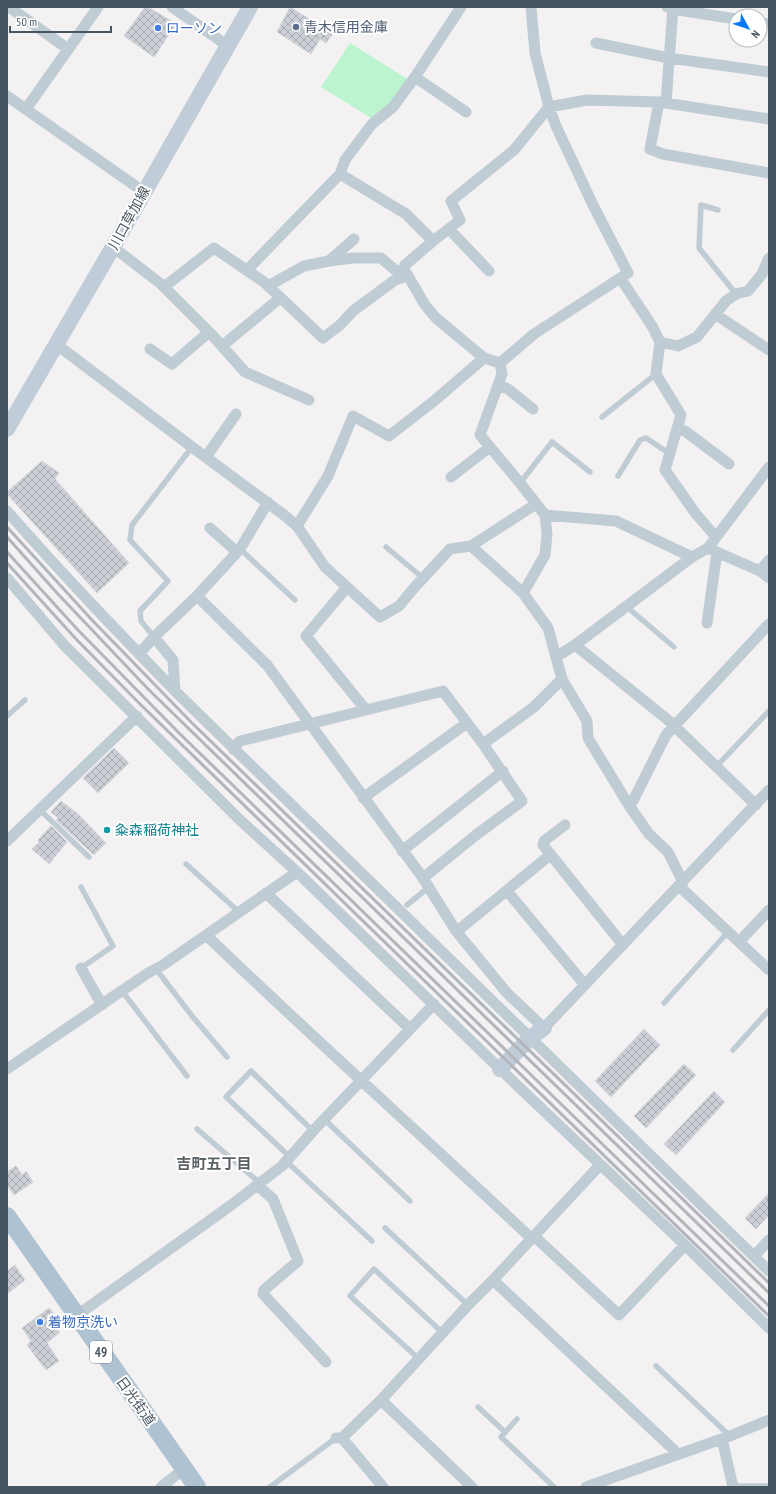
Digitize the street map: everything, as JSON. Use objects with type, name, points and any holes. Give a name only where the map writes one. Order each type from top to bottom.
[{"type":"main road","name":"川口草加線","points":[[7,429],[250,7]]},
{"type":"main road","points":[[500,1069],[530,1038],[544,1028]]},
{"type":"main road","name":"日光街道","points":[[7,1216],[196,1487]]},
{"type":"street","points":[[9,7],[68,49]]},
{"type":"street","points":[[26,110],[98,7]]},
{"type":"street","points":[[172,7],[228,46]]},
{"type":"street","points":[[247,270],[340,174],[345,160],[372,124],[393,107],[415,77],[461,7]]},
{"type":"street","points":[[500,363],[534,334],[628,274],[590,198],[556,126],[549,107],[535,53],[531,7]]},
{"type":"street","points":[[728,18],[671,8],[669,58],[662,102],[650,149],[663,154],[769,173]]},
{"type":"street","points":[[596,43],[669,58],[769,72]]},
{"type":"street","points":[[415,77],[466,112]]},
{"type":"street","points":[[7,96],[144,192]]},
{"type":"street","points":[[500,363],[484,358],[436,318],[425,306],[404,269],[405,265],[460,220],[451,201],[514,150],[549,107],[587,100],[662,102],[769,119]]},
{"type":"street","points":[[340,174],[406,214],[433,241]]},
{"type":"street","points":[[449,229],[489,271]]},
{"type":"street","points":[[330,261],[354,239]]},
{"type":"street","points":[[113,247],[164,287],[209,332],[245,372],[309,400]]},
{"type":"street","points":[[164,287],[214,248],[268,286],[324,338],[340,325],[353,311],[389,284],[395,280],[407,276]]},
{"type":"street","points":[[268,286],[304,266],[353,258],[381,258],[394,269],[407,276]]},
{"type":"street","points":[[660,342],[678,346],[697,337],[726,301],[736,294],[748,292],[762,274],[769,258]]},
{"type":"street","points":[[621,279],[652,326],[660,342],[656,374],[681,415],[665,470],[696,514],[716,538]]},
{"type":"street","points":[[222,346],[280,298]]},
{"type":"street","points":[[715,314],[768,346]]},
{"type":"street","points":[[150,349],[172,364],[209,332]]},
{"type":"street","points":[[56,344],[192,447],[268,502],[297,526],[325,567],[380,617],[399,606],[450,549],[471,546],[536,504]]},
{"type":"street","points":[[297,526],[328,476],[353,416],[390,436],[484,358]]},
{"type":"street","points":[[500,363],[502,374],[499,385],[480,435],[520,483],[544,515],[547,534],[545,555],[523,593]]},
{"type":"street","points":[[499,385],[508,389],[533,409]]},
{"type":"street","points":[[206,457],[236,414]]},
{"type":"street","points":[[677,429],[685,431],[729,464]]},
{"type":"street","points":[[451,477],[490,447]]},
{"type":"street","points":[[707,623],[712,550],[716,538],[769,467]]},
{"type":"street","points":[[139,654],[154,637],[197,596],[239,551],[268,502]]},
{"type":"street","points":[[7,511],[57,568],[233,749],[769,1271]]},
{"type":"street","points":[[544,515],[616,521],[692,557]]},
{"type":"street","points":[[210,528],[239,551]]},
{"type":"street","points":[[471,546],[523,593],[548,628],[562,679],[587,721],[588,738],[628,804],[649,834],[668,852],[681,884],[728,932],[769,970]]},
{"type":"street","points":[[556,657],[627,607],[692,557],[712,550],[765,574],[769,560]]},
{"type":"street","points":[[7,578],[64,645],[241,821],[297,872],[500,1069],[685,1245],[769,1328]]},
{"type":"street","points":[[347,587],[306,636],[366,710]]},
{"type":"street","points":[[197,596],[267,665],[426,882],[456,931],[507,993],[544,1028],[769,790]]},
{"type":"street","points":[[628,804],[633,801],[666,734],[769,624]]},
{"type":"street","points":[[154,637],[174,660],[175,691]]},
{"type":"street","points":[[575,645],[674,726],[756,805]]},
{"type":"street","points":[[483,744],[534,707],[562,679]]},
{"type":"street","points":[[233,749],[240,741],[442,691],[483,744],[522,801],[476,835],[426,882]]},
{"type":"street","points":[[7,841],[137,716]]},
{"type":"street","points":[[363,798],[466,723]]},
{"type":"street","points":[[402,851],[502,771]]},
{"type":"street","points":[[564,825],[544,841],[543,845],[623,945]]},
{"type":"street","points":[[456,931],[550,855]]},
{"type":"street","points":[[7,1069],[297,872]]},
{"type":"street","points":[[507,891],[585,985]]},
{"type":"street","points":[[266,893],[410,1029]]},
{"type":"street","points":[[739,942],[769,910]]},
{"type":"street","points":[[206,935],[361,1081],[619,1315],[685,1245]]},
{"type":"street","points":[[81,968],[102,1005]]},
{"type":"street","points":[[76,1316],[282,1166],[313,1131],[434,1004]]},
{"type":"street","points":[[383,1487],[339,1438],[381,1400],[600,1165]]},
{"type":"street","points":[[258,1184],[273,1199],[298,1261],[264,1290],[263,1294],[326,1362]]},
{"type":"street","points":[[754,1256],[769,1240]]},
{"type":"street","points":[[493,1280],[674,1450],[676,1455]]},
{"type":"street","points":[[381,1400],[472,1487]]},
{"type":"street","points":[[586,1487],[726,1438],[769,1420]]},
{"type":"street","points":[[726,1438],[733,1487]]},
{"type":"street","points":[[161,1487],[184,1469]]},
{"type":"lane","points":[[718,210],[702,205],[699,248],[736,294]]},
{"type":"lane","points":[[602,417],[656,374]]},
{"type":"lane","points":[[618,476],[640,440],[646,438],[670,454]]},
{"type":"lane","points":[[520,483],[552,442],[590,472]]},
{"type":"lane","points":[[154,637],[141,621],[140,611],[168,581],[130,540],[132,525],[192,447]]},
{"type":"lane","points":[[386,547],[423,578]]},
{"type":"lane","points":[[239,551],[295,600]]},
{"type":"lane","points":[[627,607],[674,647]]},
{"type":"lane","points":[[7,716],[25,700]]},
{"type":"lane","points":[[716,767],[769,711]]},
{"type":"lane","points":[[40,810],[89,857]]},
{"type":"lane","points":[[186,864],[239,912]]},
{"type":"lane","points":[[407,904],[426,882]]},
{"type":"lane","points":[[81,968],[113,946],[82,886]]},
{"type":"lane","points":[[664,1003],[728,932]]},
{"type":"lane","points":[[156,969],[192,1016],[227,1057]]},
{"type":"lane","points":[[122,991],[187,1076]]},
{"type":"lane","points":[[733,1050],[769,1010]]},
{"type":"lane","points":[[313,1131],[251,1071],[226,1097],[372,1241]]},
{"type":"lane","points":[[325,1120],[410,1201]]},
{"type":"lane","points":[[197,1129],[258,1184]]},
{"type":"lane","points":[[385,1228],[468,1305]]},
{"type":"lane","points":[[419,1360],[350,1296],[374,1269],[443,1333]]},
{"type":"lane","points":[[656,1366],[726,1438]]},
{"type":"lane","points":[[478,1407],[505,1432]]},
{"type":"lane","points":[[517,1419],[501,1437],[554,1487]]},
{"type":"lane","points":[[270,1487],[339,1438]]},
{"type":"lane","points":[[733,1487],[769,1486]]},
{"type":"green space","points":[[350,43],[409,80],[394,101],[371,118],[321,87]]},
{"type":"building","points":[[145,7],[148,7],[176,24],[154,57],[124,36]]},
{"type":"building","points":[[290,7],[333,34],[326,43],[320,39],[311,54],[277,32]]},
{"type":"building","points":[[42,461],[59,473],[55,479],[129,563],[97,593],[7,494],[7,492]]},
{"type":"building","points":[[114,748],[129,763],[98,793],[83,778]]},
{"type":"building","points":[[61,801],[78,814],[106,843],[94,855],[56,820],[58,818],[51,812]]},
{"type":"building","points":[[51,826],[67,842],[49,864],[32,849]]},
{"type":"building","points":[[644,1029],[660,1045],[611,1097],[595,1081]]},
{"type":"building","points":[[684,1064],[696,1075],[646,1128],[634,1116]]},
{"type":"building","points":[[714,1091],[725,1102],[676,1155],[664,1144]]},
{"type":"building","points":[[16,1166],[22,1175],[26,1171],[33,1182],[14,1195],[7,1185],[7,1172]]},
{"type":"building","points":[[769,1193],[769,1215],[756,1229],[745,1218]]},
{"type":"building","points":[[15,1265],[25,1280],[7,1294],[7,1271]]},
{"type":"building","points":[[49,1308],[56,1316],[49,1322],[60,1332],[47,1343],[59,1361],[46,1370],[27,1345],[31,1341],[22,1328]]},
{"type":"railway","points":[[7,527],[92,620],[192,723],[769,1283]]},
{"type":"railway","points":[[7,537],[57,593],[149,690],[769,1293]]},
{"type":"railway","points":[[7,552],[77,629],[179,733],[769,1306]]},
{"type":"railway","points":[[7,563],[76,639],[140,704],[769,1316]]},
{"type":"place","name":"青木信用金庫","points":[[296,27]]},
{"type":"place","name":"ローソン","points":[[158,28]]},
{"type":"place","name":"粂森稲荷神社","points":[[107,830]]},
{"type":"place","name":"着物京洗い","points":[[40,1322]]},
{"type":"district","name":"吉町五丁目","points":[[214,1164]]}]
